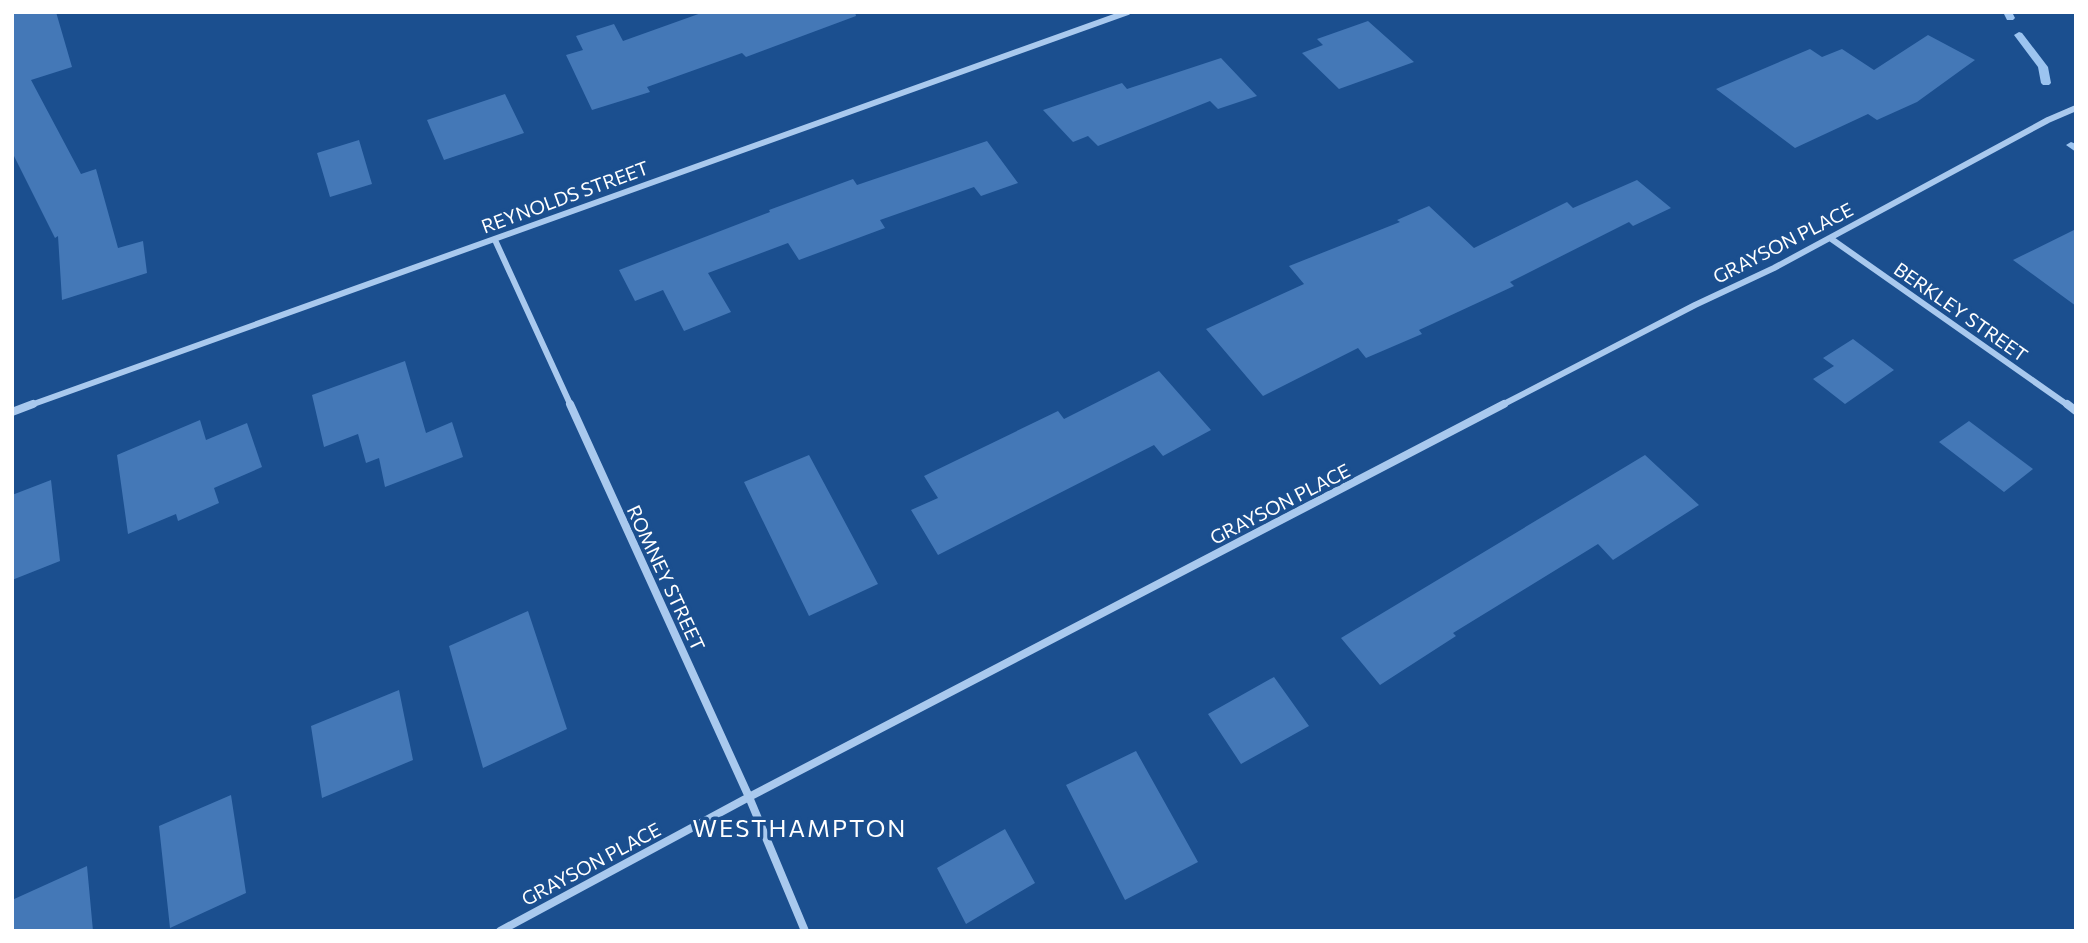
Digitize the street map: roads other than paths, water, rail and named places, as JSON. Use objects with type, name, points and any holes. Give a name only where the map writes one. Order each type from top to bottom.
[{"type":"street","name":"REYNOLDS STREET","points":[[12,412],[1128,12]]},
{"type":"street","name":"GRAYSON PLACE","points":[[500,931],[749,797],[1695,305],[1830,238],[2048,120],[2076,108]]},
{"type":"street","name":"BERKLEY STREET","points":[[1830,238],[2076,411]]},
{"type":"street","name":"ROMNEY STREET","points":[[495,240],[749,797],[805,931]]},
{"type":"waterway","points":[[2007,12],[2010,18]]},
{"type":"waterway","points":[[2019,35],[2043,67],[2046,83]]},
{"type":"waterway","points":[[2071,145],[2076,149]]},
{"type":"district","name":"WESTHAMPTON","points":[[800,829]]}]
